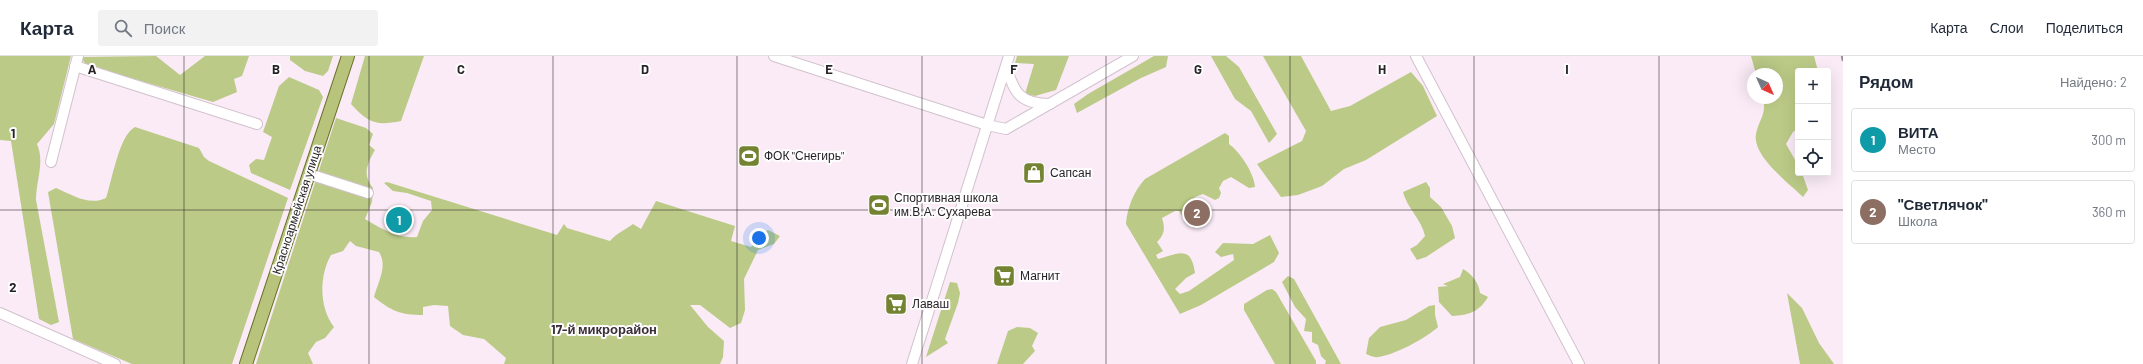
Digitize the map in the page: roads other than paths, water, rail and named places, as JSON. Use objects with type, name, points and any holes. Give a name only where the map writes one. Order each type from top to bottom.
[{"type":"main road","name":"Красноармейская улица","points":[[246,364],[348,56]]},
{"type":"street","points":[[51,162],[78,56]]},
{"type":"street","points":[[774,56],[987,125],[1006,129],[1134,56]]},
{"type":"street","points":[[1416,56],[1578,364]]},
{"type":"street","points":[[912,364],[1008,61]]},
{"type":"street","points":[[1008,61],[1015,91],[1021,98],[1038,104],[1050,104]]},
{"type":"street","points":[[75,66],[257,124]]},
{"type":"street","points":[[309,174],[368,193]]},
{"type":"street","points":[[0,313],[115,364]]},
{"type":"railway","points":[[1842,56],[1843,61]]},
{"type":"place","name":"ФОК \"Снегирь\"","points":[[749,156]]},
{"type":"place","name":"Сапсан","points":[[1034,173]]},
{"type":"place","name":"Спортивная школа им.В.А. Сухарева","points":[[879,205]]},
{"type":"place","name":"\"Светлячок\"","points":[[1197,213]]},
{"type":"place","name":"ВИТА","points":[[399,220]]},
{"type":"place","name":"Магнит","points":[[1004,276]]},
{"type":"place","name":"Лаваш","points":[[896,304]]},
{"type":"district","name":"17-й микрорайон","points":[[604,329]]}]
